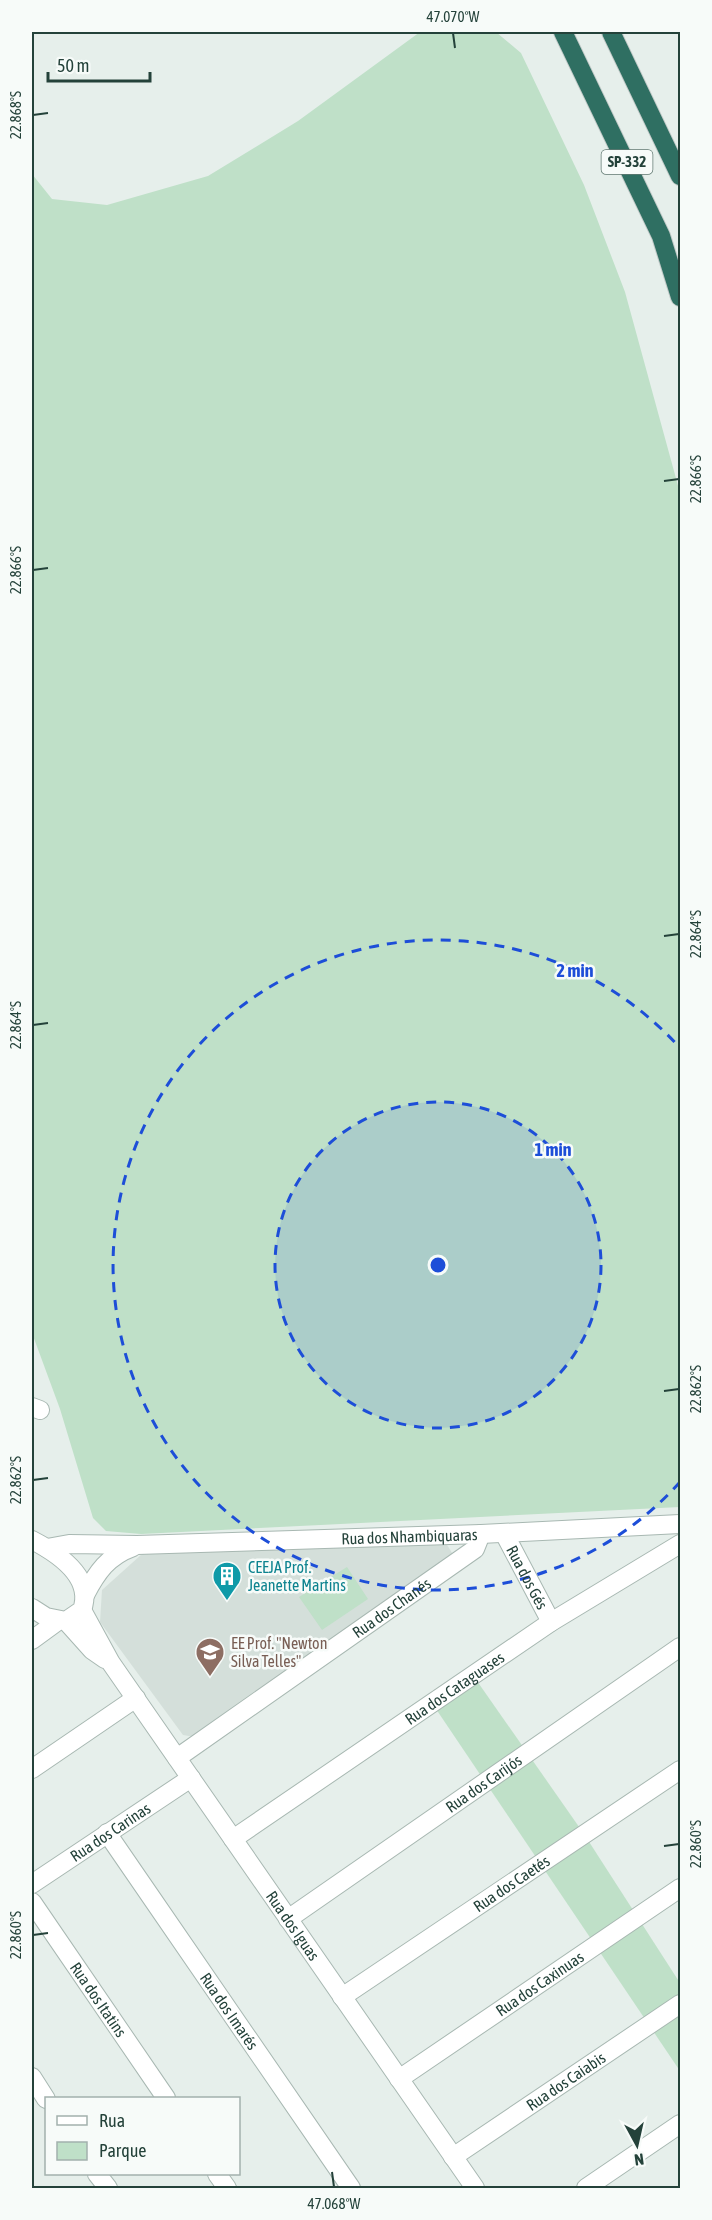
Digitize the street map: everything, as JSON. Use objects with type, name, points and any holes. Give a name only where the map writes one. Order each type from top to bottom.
[{"type":"highway","name":"SP-332","points":[[563,32],[661,237],[681,297]]},
{"type":"highway","name":"SP-332","points":[[611,32],[681,176]]},
{"type":"street","name":"Rua dos Nhambiquaras","points":[[40,1544],[137,1545],[481,1534],[674,1524]]},
{"type":"street","points":[[674,1524],[681,1543]]},
{"type":"street","name":"Rua dos Gés","points":[[504,1533],[551,1622]]},
{"type":"street","name":"Rua dos Chanés","points":[[177,1758],[475,1549],[481,1534]]},
{"type":"street","name":"Rua dos Cataguases","points":[[233,1839],[551,1622],[681,1543]]},
{"type":"street","name":"Rua dos Iguas","points":[[40,1544],[66,1563],[81,1581],[83,1602],[111,1664],[475,2188]]},
{"type":"street","name":"Rua dos Nhambiquaras","points":[[83,1602],[98,1569],[119,1552],[137,1545]]},
{"type":"street","points":[[32,1640],[62,1621],[83,1602]]},
{"type":"street","name":"Rua dos Iguas","points":[[32,1608],[62,1621],[92,1650],[111,1664]]},
{"type":"street","name":"Rua dos Carijós","points":[[288,1919],[681,1647]]},
{"type":"street","points":[[32,1769],[136,1698]]},
{"type":"street","name":"Rua dos Caetés","points":[[342,1997],[681,1770]]},
{"type":"street","name":"Rua dos Carinas","points":[[32,1884],[191,1778]]},
{"type":"street","name":"Rua dos Imarés","points":[[107,1833],[351,2188]]},
{"type":"street","name":"Rua dos Caxinuas","points":[[399,2079],[681,1888]]},
{"type":"street","name":"Rua dos Itatins","points":[[32,1902],[165,2097]]},
{"type":"street","name":"Rua dos Caiabis","points":[[453,2157],[681,2004]]},
{"type":"street","points":[[32,2077],[45,2097]]},
{"type":"street","points":[[588,2188],[681,2124]]},
{"type":"street","points":[[98,2175],[108,2188]]},
{"type":"street","points":[[218,2175],[227,2188]]},
{"type":"shaded area","name":"EE Prof. \"Newton Silva Telles\"","points":[[444,1540],[454,1556],[195,1737],[183,1735],[100,1622],[102,1590],[142,1554]]},
{"type":"green space","points":[[420,32],[496,32],[521,53],[584,185],[625,292],[680,493],[680,1507],[141,1534],[106,1531],[93,1518],[60,1409],[32,1333],[32,174],[52,199],[107,205],[208,176],[298,121]]},
{"type":"green space","points":[[347,1567],[368,1599],[322,1630],[299,1597]]},
{"type":"green space","points":[[477,1681],[584,1834],[680,1983],[680,2071],[436,1709]]},
{"type":"place","name":"CEEJA Prof. Jeanette Martins","points":[[227,1602]]},
{"type":"place","name":"EE Prof. \"Newton Silva Telles\"","points":[[210,1678]]}]
